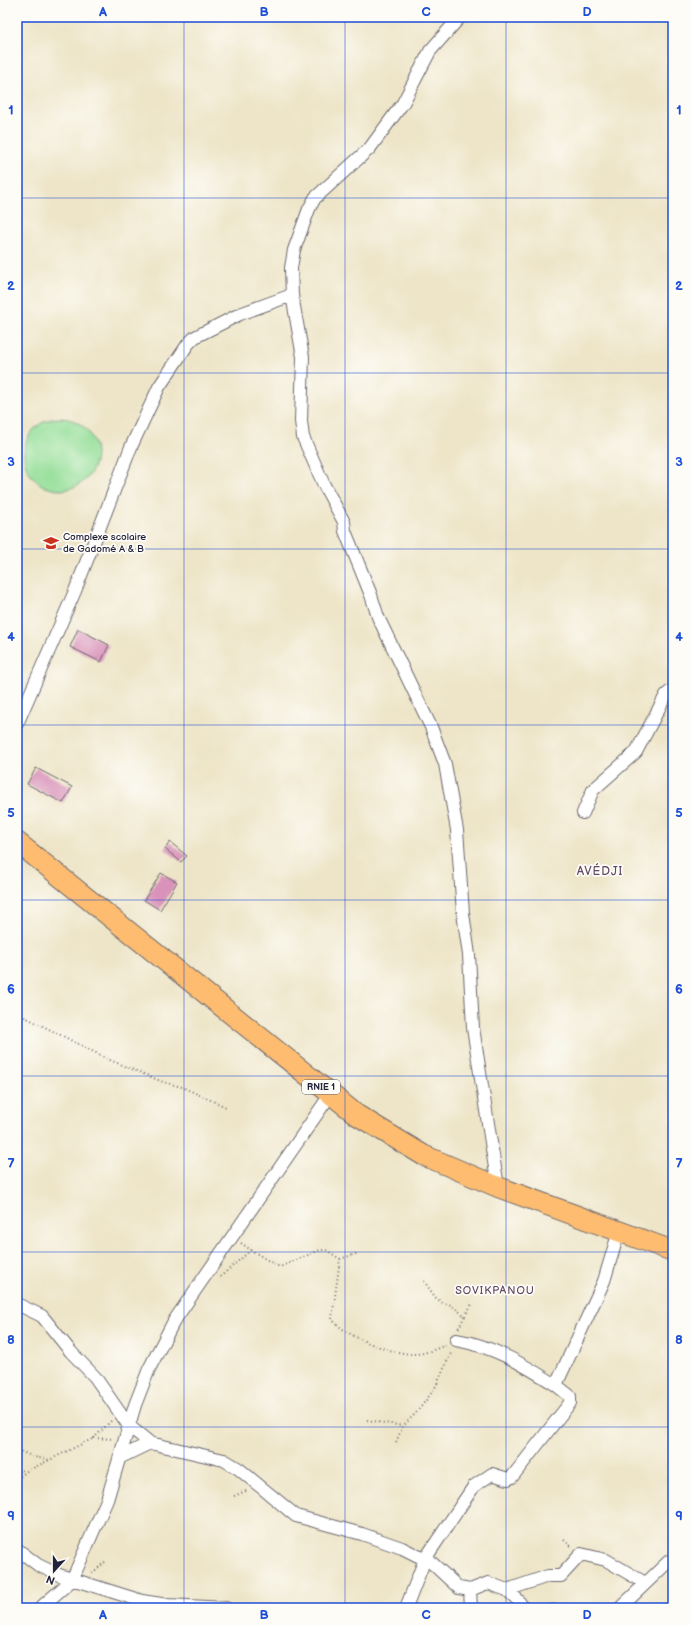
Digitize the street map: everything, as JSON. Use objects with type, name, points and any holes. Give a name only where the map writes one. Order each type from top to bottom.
[{"type":"highway","name":"RNIE 1","points":[[18,841],[330,1095],[357,1115],[423,1155],[498,1187],[673,1251]]},
{"type":"street","points":[[460,17],[430,51],[403,102],[370,148],[312,203],[294,250],[291,268],[292,295],[303,357],[301,421],[303,437],[324,485],[344,522],[346,534],[378,617],[431,727],[449,779],[458,840],[463,913],[469,955],[472,1028],[498,1187]]},
{"type":"street","points":[[17,724],[75,591],[131,448],[159,387],[188,344],[195,337],[240,314],[292,295]]},
{"type":"street","points":[[584,813],[593,790],[636,752],[666,695],[673,689]]},
{"type":"street","points":[[40,1608],[72,1580],[96,1528],[121,1457],[129,1426],[149,1369],[174,1321],[330,1095]]},
{"type":"street","points":[[556,1385],[604,1281],[619,1230]]},
{"type":"street","points":[[17,1304],[37,1312],[42,1316],[71,1352],[95,1377],[129,1426],[150,1443],[224,1460],[239,1469],[296,1516],[388,1542],[425,1559],[444,1573],[459,1588],[470,1590],[488,1583],[506,1590],[518,1600],[523,1608]]},
{"type":"street","points":[[406,1608],[425,1559],[474,1486],[492,1474],[508,1479],[512,1477],[570,1403],[570,1396],[556,1385],[501,1353],[476,1344],[456,1340]]},
{"type":"street","points":[[121,1457],[150,1443]]},
{"type":"street","points":[[17,1549],[38,1565],[72,1580],[142,1601],[168,1605],[226,1608]]},
{"type":"street","points":[[506,1590],[548,1576],[561,1576],[581,1554],[606,1560],[645,1583]]},
{"type":"street","points":[[620,1608],[669,1561],[673,1560]]},
{"type":"street","points":[[470,1590],[471,1608]]},
{"type":"path","points":[[17,1013],[110,1060],[163,1082],[182,1087],[203,1098],[226,1107]]},
{"type":"path","points":[[219,1278],[251,1250],[277,1266],[282,1266],[320,1250],[326,1250],[340,1259]]},
{"type":"path","points":[[340,1259],[359,1253]]},
{"type":"path","points":[[340,1259],[332,1319],[337,1325],[359,1339],[387,1349],[415,1354],[428,1352],[456,1340]]},
{"type":"path","points":[[424,1282],[435,1297],[441,1302],[451,1305],[465,1316]]},
{"type":"path","points":[[396,1442],[403,1426],[418,1411],[435,1388],[448,1363],[458,1330],[472,1304]]},
{"type":"path","points":[[17,1478],[27,1471],[94,1438],[120,1412]]},
{"type":"path","points":[[367,1420],[403,1426]]},
{"type":"path","points":[[94,1438],[125,1440]]},
{"type":"path","points":[[17,1450],[34,1457],[51,1460]]},
{"type":"path","points":[[17,1470],[27,1471]]},
{"type":"path","points":[[86,1584],[93,1571],[105,1562]]},
{"type":"path","points":[[538,1608],[552,1603],[562,1604],[573,1608]]},
{"type":"green space","points":[[60,418],[80,424],[90,434],[96,454],[90,474],[80,484],[60,490],[40,484],[30,474],[24,454],[30,434],[40,424]]},
{"type":"building","points":[[78,629],[109,645],[101,662],[70,647]]},
{"type":"building","points":[[36,768],[72,787],[63,803],[27,784]]},
{"type":"building","points":[[170,842],[187,856],[181,862],[165,849]]},
{"type":"building","points":[[161,873],[177,882],[160,910],[144,900]]},
{"type":"place","name":"Complexe scolaire de Gadomé A & B","points":[[51,543]]},
{"type":"district","name":"AVÉDJI","points":[[600,871]]},
{"type":"district","name":"SOVIKPANOU","points":[[495,1290]]}]
